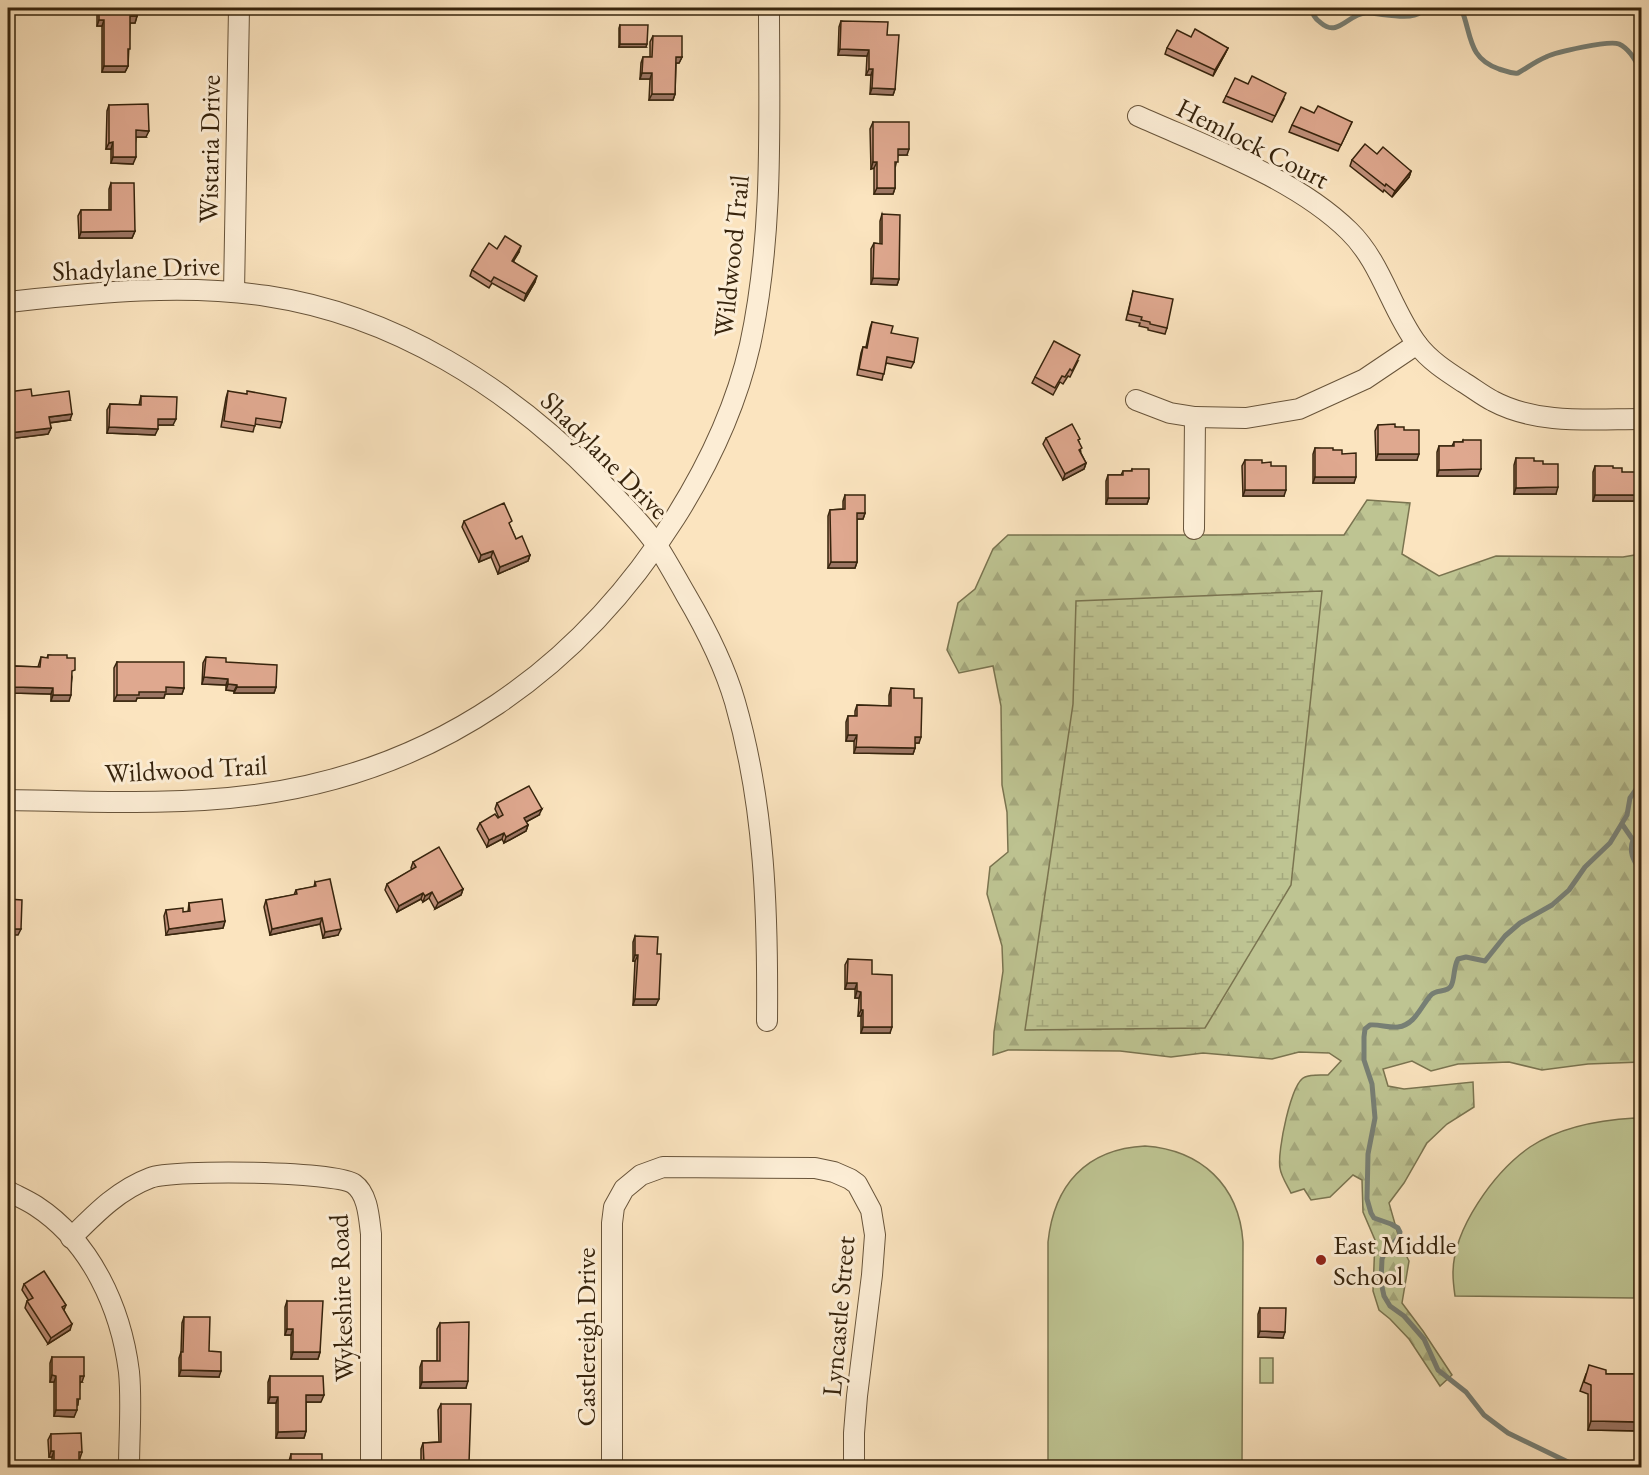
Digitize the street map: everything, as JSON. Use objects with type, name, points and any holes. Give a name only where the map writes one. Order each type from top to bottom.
[{"type":"street","name":"Wistaria Drive","points":[[234,292],[239,8]]},
{"type":"street","name":"Wildwood Trail","points":[[8,800],[166,802],[256,795],[320,782],[385,762],[423,746],[482,715],[563,654],[612,604],[657,546],[694,487],[736,396],[749,346],[761,280],[767,223],[769,8]]},
{"type":"street","name":"Hemlock Court","points":[[1138,116],[1277,180],[1320,206],[1350,232],[1370,257],[1417,344],[1437,364],[1494,402],[1528,413],[1558,419],[1641,419]]},
{"type":"street","name":"Shadylane Drive","points":[[8,302],[124,291],[187,290],[234,292],[300,302],[369,322],[417,344],[484,383],[530,416],[575,456],[613,495],[657,546],[698,615],[723,668],[744,737],[758,809],[766,880],[767,1021]]},
{"type":"street","points":[[1136,400],[1170,413],[1195,417],[1246,417],[1299,409],[1365,379],[1417,344]]},
{"type":"street","points":[[1194,529],[1195,417]]},
{"type":"street","name":"Lyncastle Street","points":[[615,1208],[624,1189],[641,1176],[663,1167],[815,1168],[834,1172],[857,1184],[871,1210],[875,1235],[857,1396],[854,1467]]},
{"type":"street","name":"Wykeshire Road","points":[[71,1238],[110,1200],[152,1177],[177,1173],[317,1174],[340,1178],[355,1184],[368,1204],[371,1234],[371,1467]]},
{"type":"street","points":[[8,1191],[37,1207],[71,1238],[82,1249],[102,1279],[124,1343],[129,1374],[129,1467]]},
{"type":"street","name":"Castlereigh Drive","points":[[612,1467],[612,1223],[615,1208]]},
{"type":"green space","points":[[1367,500],[1410,503],[1402,554],[1439,576],[1496,556],[1623,557],[1641,554],[1641,1062],[1588,1064],[1542,1070],[1509,1062],[1458,1064],[1431,1071],[1412,1061],[1383,1069],[1388,1086],[1404,1089],[1473,1082],[1474,1107],[1447,1124],[1427,1143],[1404,1183],[1389,1203],[1401,1245],[1409,1261],[1402,1303],[1452,1375],[1440,1386],[1409,1339],[1379,1310],[1373,1291],[1375,1240],[1363,1212],[1362,1180],[1353,1175],[1330,1197],[1311,1200],[1304,1189],[1291,1193],[1281,1171],[1281,1148],[1286,1118],[1295,1091],[1305,1077],[1328,1075],[1341,1061],[1329,1053],[1299,1052],[1272,1059],[1203,1053],[1171,1057],[1120,1051],[1008,1050],[993,1055],[1003,971],[1002,946],[987,894],[990,867],[1008,852],[1007,812],[1002,785],[1001,706],[993,666],[959,673],[947,650],[958,603],[975,589],[993,549],[1008,535],[1344,535]]},
{"type":"green space","points":[[1322,591],[1291,885],[1205,1028],[1025,1030],[1073,704],[1076,601]]},
{"type":"green space","points":[[1635,1118],[1634,1298],[1455,1296],[1453,1273],[1460,1238],[1478,1203],[1516,1158],[1530,1147],[1554,1134],[1594,1123]]},
{"type":"green space","points":[[1145,1146],[1183,1155],[1200,1163],[1214,1174],[1234,1204],[1240,1222],[1243,1242],[1242,1467],[1048,1467],[1048,1242],[1051,1222],[1057,1203],[1066,1187],[1090,1163],[1106,1154]]},
{"type":"green space","points":[[1260,1358],[1273,1358],[1273,1383],[1260,1383]]},
{"type":"building","points":[[99,8],[137,8],[137,16],[130,16],[128,66],[104,66],[104,20],[99,20]]},
{"type":"building","points":[[841,21],[888,22],[887,35],[899,35],[895,89],[872,88],[873,69],[869,69],[869,50],[840,49]]},
{"type":"building","points":[[620,25],[648,25],[647,44],[620,44]]},
{"type":"building","points":[[1195,29],[1228,48],[1215,70],[1167,48],[1177,30],[1191,37]]},
{"type":"building","points":[[653,36],[682,36],[682,57],[676,57],[675,94],[652,94],[652,73],[642,73],[643,57],[652,57]]},
{"type":"building","points":[[1252,76],[1286,93],[1275,116],[1226,96],[1235,78],[1248,84]]},
{"type":"building","points":[[148,104],[149,131],[136,130],[136,157],[113,157],[113,142],[109,143],[109,105]]},
{"type":"building","points":[[1318,106],[1352,122],[1341,145],[1292,125],[1301,107],[1314,113]]},
{"type":"building","points":[[873,122],[909,122],[909,149],[898,149],[898,162],[895,162],[895,188],[877,188],[877,162],[873,162]]},
{"type":"building","points":[[1365,144],[1377,154],[1383,147],[1411,171],[1395,191],[1352,160]]},
{"type":"building","points":[[111,183],[134,183],[135,231],[81,232],[81,210],[111,210]]},
{"type":"building","points":[[882,214],[900,215],[899,279],[873,278],[874,243],[882,244]]},
{"type":"building","points":[[505,236],[521,246],[512,261],[537,276],[526,294],[494,277],[491,282],[472,270],[489,243],[497,249]]},
{"type":"building","points":[[1133,291],[1173,299],[1167,328],[1150,324],[1150,322],[1141,320],[1142,317],[1128,314]]},
{"type":"building","points":[[872,322],[893,326],[891,333],[918,338],[914,362],[887,357],[884,374],[859,369],[863,347],[867,348]]},
{"type":"building","points":[[1054,341],[1080,355],[1072,371],[1070,369],[1065,377],[1062,376],[1055,388],[1035,377]]},
{"type":"building","points":[[31,389],[32,396],[69,391],[72,414],[49,417],[51,428],[9,433],[8,392]]},
{"type":"building","points":[[228,391],[247,394],[247,391],[286,398],[282,422],[256,418],[255,426],[224,421]]},
{"type":"building","points":[[141,396],[177,397],[176,419],[158,419],[158,429],[109,427],[110,404],[141,405]]},
{"type":"building","points":[[1072,424],[1080,439],[1078,440],[1082,448],[1079,450],[1086,463],[1065,474],[1046,438]]},
{"type":"building","points":[[1395,424],[1395,427],[1404,427],[1404,430],[1419,430],[1419,454],[1378,454],[1378,425]]},
{"type":"building","points":[[1463,440],[1481,440],[1481,469],[1439,470],[1439,446],[1454,446],[1454,442],[1463,442]]},
{"type":"building","points":[[1315,448],[1342,450],[1342,454],[1356,453],[1356,477],[1315,477]]},
{"type":"building","points":[[1516,458],[1534,458],[1534,461],[1543,461],[1543,464],[1558,464],[1558,487],[1516,488]]},
{"type":"building","points":[[1245,460],[1262,460],[1262,463],[1271,462],[1271,466],[1286,466],[1286,490],[1245,490]]},
{"type":"building","points":[[1595,466],[1613,466],[1613,468],[1622,468],[1622,472],[1637,472],[1637,495],[1595,495]]},
{"type":"building","points":[[1132,469],[1149,469],[1149,498],[1108,498],[1108,475],[1123,475],[1123,471],[1132,471]]},
{"type":"building","points":[[845,495],[865,495],[865,513],[857,513],[857,562],[831,562],[830,510],[845,509]]},
{"type":"building","points":[[504,503],[512,521],[509,523],[516,539],[522,536],[530,555],[500,567],[493,551],[481,555],[464,521]]},
{"type":"building","points":[[48,655],[67,655],[67,658],[75,658],[71,695],[53,695],[53,688],[13,687],[14,666],[40,667],[41,657],[48,658]]},
{"type":"building","points":[[206,657],[226,658],[226,662],[277,665],[276,687],[237,687],[237,685],[228,684],[228,679],[204,677]]},
{"type":"building","points":[[117,662],[184,662],[184,688],[166,687],[166,692],[117,695]]},
{"type":"building","points":[[891,688],[914,689],[914,698],[922,698],[921,737],[915,737],[915,748],[856,747],[857,735],[848,735],[848,716],[857,716],[857,705],[891,706]]},
{"type":"building","points":[[529,786],[542,809],[524,818],[528,825],[506,837],[504,833],[489,840],[480,823],[495,814],[498,818],[503,815],[497,803]]},
{"type":"building","points":[[439,847],[463,889],[438,903],[432,892],[425,896],[423,893],[399,906],[387,884],[416,867],[413,862]]},
{"type":"building","points":[[330,879],[341,929],[325,932],[322,918],[272,929],[266,900],[297,894],[296,890],[316,886],[315,882]]},
{"type":"building","points":[[8,899],[22,900],[21,929],[8,929]]},
{"type":"building","points":[[222,899],[225,921],[169,929],[166,910],[183,908],[183,912],[190,911],[189,903]]},
{"type":"building","points":[[635,936],[658,937],[657,954],[661,954],[659,999],[635,999],[638,955],[635,955]]},
{"type":"building","points":[[848,959],[872,960],[872,974],[892,975],[892,1027],[863,1027],[861,992],[857,991],[857,983],[847,983]]},
{"type":"building","points":[[8,1248],[13,1251],[8,1264]]},
{"type":"building","points":[[44,1271],[66,1305],[62,1307],[72,1324],[51,1338],[27,1301],[33,1298],[24,1284]]},
{"type":"building","points":[[287,1301],[323,1301],[320,1352],[293,1352],[293,1329],[287,1329]]},
{"type":"building","points":[[1260,1308],[1286,1308],[1285,1332],[1260,1331]]},
{"type":"building","points":[[184,1317],[210,1317],[209,1351],[221,1352],[221,1371],[181,1370]]},
{"type":"building","points":[[469,1322],[468,1381],[422,1382],[422,1361],[440,1361],[440,1323]]},
{"type":"building","points":[[52,1357],[84,1357],[84,1376],[80,1376],[80,1399],[77,1399],[77,1410],[56,1410],[56,1376],[52,1375]]},
{"type":"building","points":[[1589,1365],[1606,1370],[1606,1374],[1641,1374],[1641,1422],[1591,1421],[1591,1385],[1584,1382]]},
{"type":"building","points":[[270,1376],[323,1376],[324,1395],[306,1395],[306,1431],[278,1432],[278,1397],[270,1397]]},
{"type":"building","points":[[441,1404],[471,1404],[469,1463],[424,1463],[423,1443],[441,1442]]},
{"type":"building","points":[[81,1433],[82,1452],[79,1452],[79,1467],[54,1467],[51,1434]]},
{"type":"building","points":[[291,1454],[322,1454],[322,1467],[291,1467]]},
{"type":"building","points":[[183,1464],[210,1464],[210,1467],[183,1467]]},
{"type":"waterway","points":[[1312,8],[1317,20],[1333,28],[1360,14],[1410,16],[1421,12],[1422,8]]},
{"type":"waterway","points":[[1461,8],[1476,52],[1489,64],[1499,69],[1518,73],[1552,55],[1582,47],[1613,43],[1626,49],[1642,72]]},
{"type":"waterway","points":[[1573,1468],[1568,1462],[1508,1433],[1484,1415],[1466,1392],[1438,1370],[1424,1339],[1404,1316],[1390,1306],[1384,1296],[1381,1282],[1382,1259],[1385,1252],[1399,1237],[1400,1232],[1391,1224],[1374,1218],[1367,1199],[1368,1154],[1375,1118],[1372,1084],[1364,1060],[1364,1037],[1365,1029],[1370,1025],[1398,1027],[1409,1023],[1431,995],[1447,990],[1451,986],[1458,959],[1466,957],[1485,961],[1505,936],[1520,923],[1552,905],[1569,890],[1585,867],[1610,843],[1627,815],[1630,798],[1642,781]]},
{"type":"waterway","points":[[1622,824],[1633,840],[1632,854],[1642,874]]},
{"type":"place","name":"East Middle School","points":[[1321,1260]]}]
